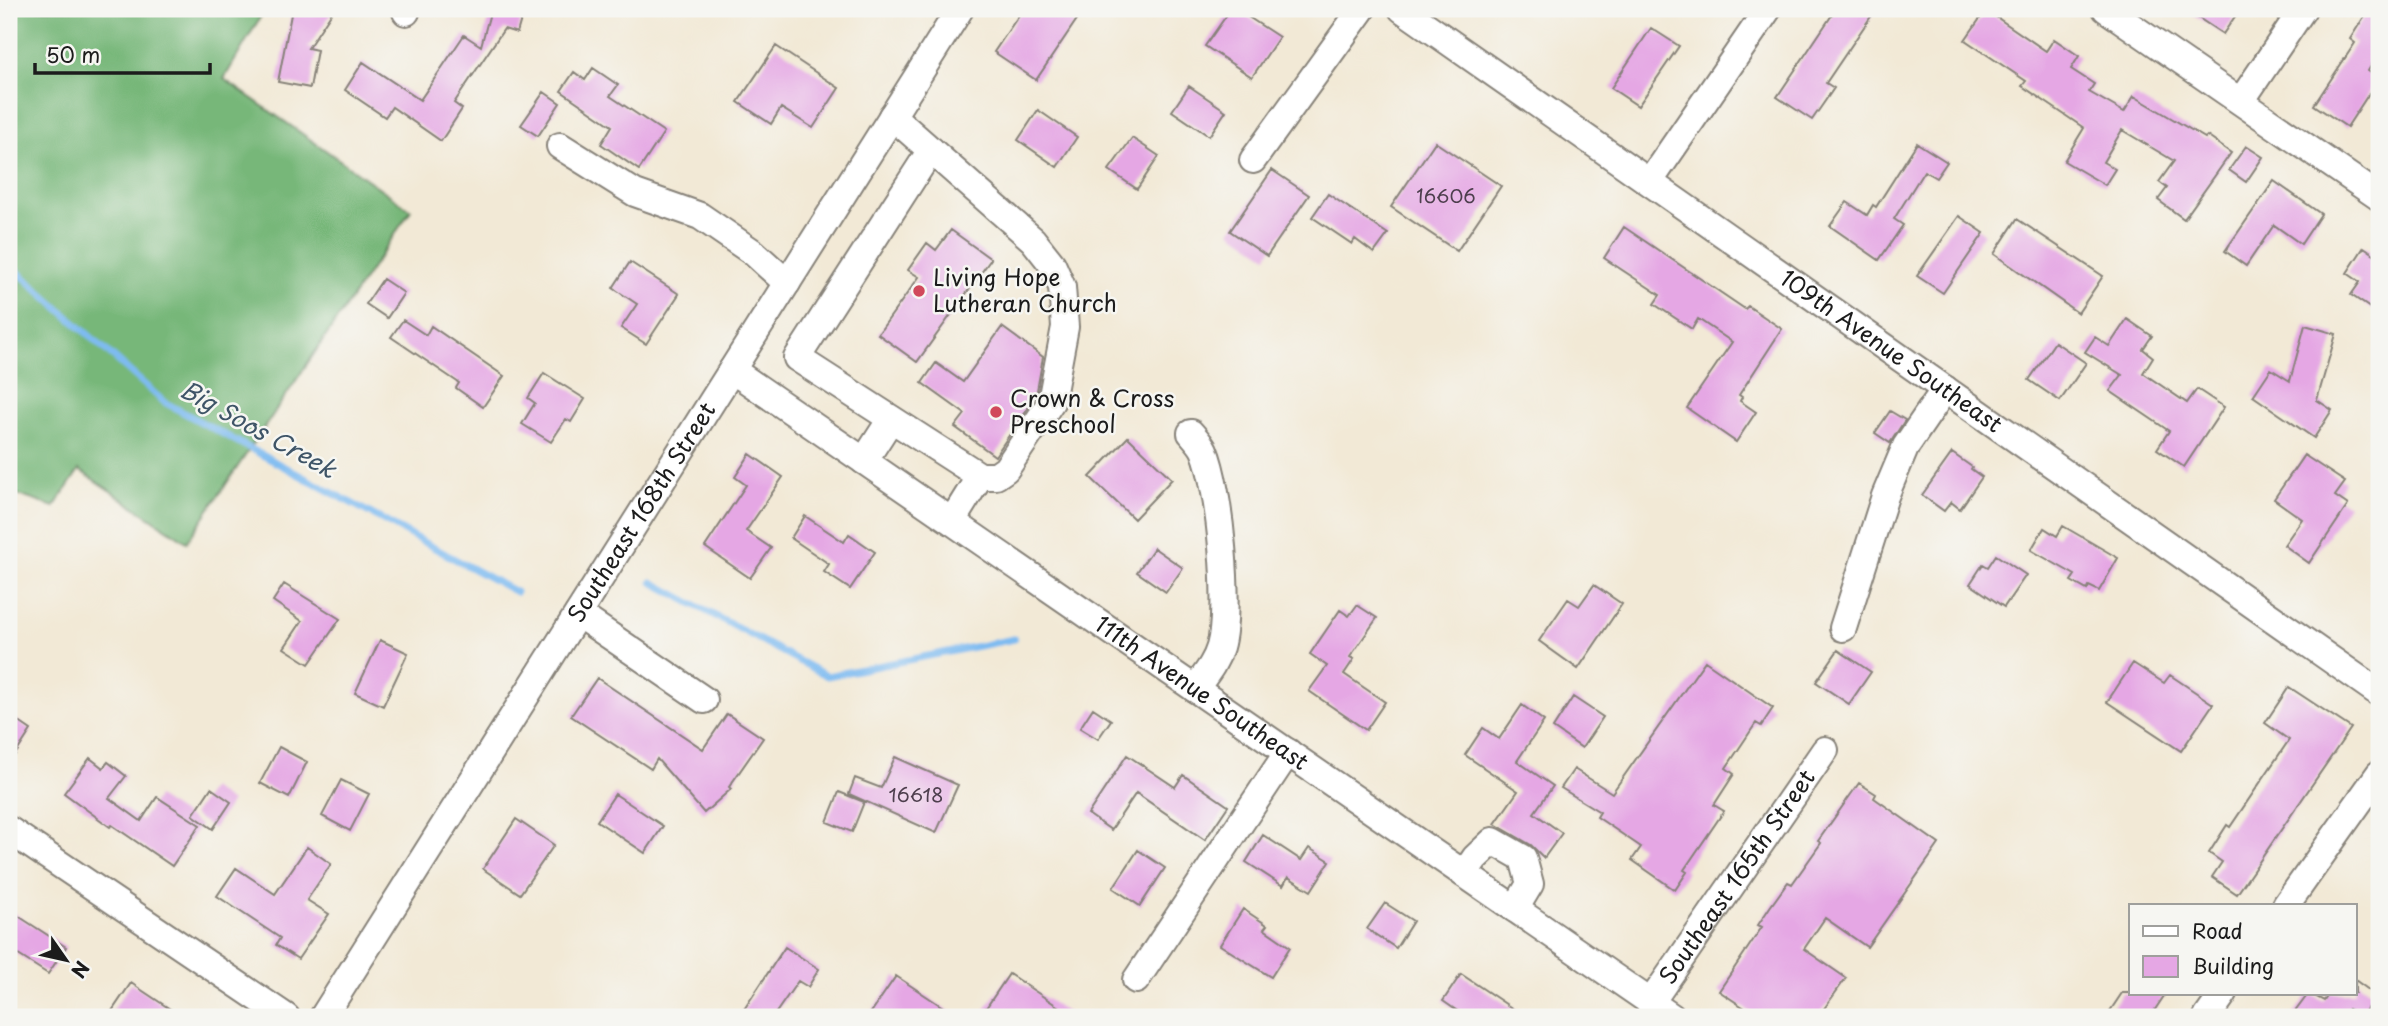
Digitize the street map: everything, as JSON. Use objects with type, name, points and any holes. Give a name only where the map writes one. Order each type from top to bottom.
[{"type":"street","name":"Southeast 168th Street","points":[[323,1017],[960,9]]},
{"type":"street","points":[[1254,160],[1363,9]]},
{"type":"street","name":"109th Avenue Southeast","points":[[1402,9],[2379,693]]},
{"type":"street","points":[[1650,181],[1768,9]]},
{"type":"street","points":[[2241,101],[2303,9]]},
{"type":"street","points":[[2120,13],[2379,197]]},
{"type":"street","points":[[892,116],[931,150],[1033,240],[1052,264],[1062,287],[1065,327],[1051,402],[1006,469],[996,476],[981,476],[797,358],[931,150]]},
{"type":"street","points":[[560,146],[635,193],[700,216],[754,253],[787,283]]},
{"type":"street","name":"111th Avenue Southeast","points":[[732,370],[1662,1010]]},
{"type":"street","points":[[1843,628],[1885,496],[1900,459],[1945,389]]},
{"type":"street","points":[[864,461],[891,419]]},
{"type":"street","points":[[1191,433],[1203,447],[1212,480],[1221,545],[1224,598],[1221,644],[1215,662],[1195,689]]},
{"type":"street","points":[[951,521],[981,476]]},
{"type":"street","points":[[578,614],[704,700]]},
{"type":"street","name":"Southeast 165th Street","points":[[1662,1010],[1825,750]]},
{"type":"street","points":[[1136,980],[1288,752]]},
{"type":"street","points":[[2287,904],[2379,774]]},
{"type":"street","points":[[9,830],[286,1017]]},
{"type":"street","points":[[1464,874],[1475,858],[1493,841],[1523,858],[1530,884],[1515,909]]},
{"type":"street","points":[[2207,1017],[2223,995]]},
{"type":"green space","points":[[9,9],[265,9],[224,79],[411,210],[187,542],[79,470],[54,507],[9,492]]},
{"type":"building","points":[[292,9],[334,9],[308,48],[317,50],[310,88],[278,82]]},
{"type":"building","points":[[491,9],[524,9],[517,33],[504,29],[454,103],[462,109],[441,141],[392,107],[385,117],[345,90],[363,62],[420,100],[464,35],[481,46]]},
{"type":"building","points":[[1023,9],[1084,9],[1036,80],[994,52]]},
{"type":"building","points":[[1231,9],[1236,9],[1279,37],[1252,77],[1205,46]]},
{"type":"building","points":[[1836,9],[1876,9],[1826,83],[1834,88],[1812,120],[1777,97]]},
{"type":"building","points":[[2185,9],[2240,9],[2223,34]]},
{"type":"building","points":[[2369,9],[2379,9],[2379,53],[2368,71],[2379,78],[2347,127],[2314,105],[2355,43],[2350,39]]},
{"type":"building","points":[[1986,10],[2046,51],[2054,39],[2079,56],[2071,69],[2094,84],[2089,92],[2124,112],[2134,96],[2205,138],[2207,136],[2231,153],[2184,219],[2158,200],[2167,188],[2159,182],[2174,161],[2122,130],[2103,162],[2115,169],[2105,185],[2064,161],[2084,128],[2022,86],[2026,81],[1965,40]]},
{"type":"building","points":[[1651,28],[1679,46],[1638,106],[1611,88]]},
{"type":"building","points":[[776,46],[839,88],[813,128],[781,108],[771,124],[738,102]]},
{"type":"building","points":[[593,68],[618,85],[610,96],[664,132],[639,170],[601,144],[612,126],[561,91],[574,72],[585,80]]},
{"type":"building","points":[[1189,86],[1226,111],[1209,136],[1172,111]]},
{"type":"building","points":[[544,92],[560,103],[538,136],[521,125]]},
{"type":"building","points":[[1038,110],[1077,137],[1057,167],[1018,140]]},
{"type":"building","points":[[1132,138],[1159,156],[1137,189],[1109,170]]},
{"type":"building","points":[[1435,142],[1501,186],[1457,251],[1391,207]]},
{"type":"building","points":[[1917,143],[1947,162],[1936,178],[1924,171],[1894,219],[1903,225],[1879,260],[1830,226],[1847,202],[1867,215],[1873,205],[1876,207]]},
{"type":"building","points":[[2246,146],[2263,157],[2246,182],[2229,170]]},
{"type":"building","points":[[1272,170],[1309,195],[1267,256],[1230,231]]},
{"type":"building","points":[[2274,181],[2321,214],[2301,244],[2274,225],[2246,266],[2225,251]]},
{"type":"building","points":[[1328,194],[1388,234],[1374,253],[1355,239],[1352,244],[1312,217]]},
{"type":"building","points":[[1959,216],[1984,233],[1943,293],[1917,276]]},
{"type":"building","points":[[2017,219],[2103,276],[2078,313],[1994,254]]},
{"type":"building","points":[[1624,227],[1745,309],[1748,306],[1782,329],[1739,395],[1742,397],[1740,401],[1756,412],[1736,442],[1687,408],[1732,342],[1698,319],[1692,329],[1654,304],[1660,295],[1604,258]]},
{"type":"building","points":[[951,230],[991,259],[917,362],[878,334],[919,277],[908,270],[927,243],[936,250]]},
{"type":"building","points":[[2364,247],[2377,256],[2379,254],[2379,314],[2351,295],[2360,282],[2347,273]]},
{"type":"building","points":[[630,262],[679,294],[646,344],[621,328],[637,304],[613,288]]},
{"type":"building","points":[[383,279],[404,293],[387,318],[366,304]]},
{"type":"building","points":[[2127,319],[2152,336],[2143,349],[2153,357],[2143,373],[2187,403],[2197,389],[2224,407],[2184,467],[2157,449],[2169,431],[2110,391],[2122,375],[2085,352],[2095,337],[2109,346]]},
{"type":"building","points":[[403,320],[426,335],[431,326],[504,376],[483,407],[456,388],[459,383],[391,337]]},
{"type":"building","points":[[2305,325],[2336,334],[2317,400],[2332,410],[2314,438],[2253,396],[2271,369],[2290,381]]},
{"type":"building","points":[[1002,327],[1043,357],[1036,396],[995,456],[955,427],[965,414],[922,383],[936,363],[963,382]]},
{"type":"building","points":[[2055,342],[2086,363],[2060,401],[2029,380]]},
{"type":"building","points":[[544,373],[585,399],[571,422],[566,419],[551,442],[522,424],[535,403],[528,398]]},
{"type":"building","points":[[1890,411],[1905,420],[1890,443],[1875,433]]},
{"type":"building","points":[[1128,437],[1172,479],[1134,519],[1090,477]]},
{"type":"building","points":[[1952,453],[1982,477],[1960,509],[1951,502],[1944,511],[1922,495]]},
{"type":"building","points":[[750,454],[783,477],[746,531],[771,548],[750,578],[705,547],[746,485],[735,477]]},
{"type":"building","points":[[2304,455],[2345,482],[2335,496],[2348,505],[2309,563],[2284,545],[2302,519],[2274,499]]},
{"type":"building","points":[[805,516],[844,542],[849,534],[875,552],[850,589],[824,572],[829,564],[791,538]]},
{"type":"building","points":[[2063,526],[2118,558],[2099,591],[2089,586],[2087,590],[2071,581],[2075,575],[2031,550],[2044,528],[2057,536]]},
{"type":"building","points":[[1154,548],[1183,568],[1166,592],[1137,572]]},
{"type":"building","points":[[1996,555],[2026,575],[2004,607],[1970,584],[1983,564],[1988,567]]},
{"type":"building","points":[[284,584],[340,619],[309,664],[284,648],[302,621],[273,601]]},
{"type":"building","points":[[1594,585],[1622,604],[1578,669],[1539,641],[1568,599],[1579,606]]},
{"type":"building","points":[[1357,605],[1377,618],[1350,657],[1354,659],[1344,674],[1385,702],[1366,730],[1309,691],[1327,666],[1310,654],[1340,610],[1349,616]]},
{"type":"building","points":[[380,640],[408,653],[383,706],[355,693]]},
{"type":"building","points":[[1838,650],[1871,672],[1849,704],[1816,682]]},
{"type":"building","points":[[1705,661],[1773,708],[1761,726],[1756,723],[1726,768],[1734,774],[1714,805],[1724,811],[1684,870],[1687,872],[1675,890],[1632,860],[1641,847],[1597,817],[1600,812],[1561,788],[1574,769],[1612,793]]},
{"type":"building","points":[[2133,663],[2164,683],[2170,675],[2213,704],[2181,751],[2107,702]]},
{"type":"building","points":[[597,678],[703,749],[727,714],[763,738],[729,787],[731,789],[704,813],[657,759],[651,769],[571,716]]},
{"type":"building","points":[[2289,687],[2351,728],[2237,894],[2212,877],[2222,862],[2209,853],[2227,825],[2230,827],[2289,740],[2265,723]]},
{"type":"building","points":[[1573,697],[1603,717],[1582,748],[1553,728]]},
{"type":"building","points":[[1522,705],[1544,721],[1517,761],[1553,786],[1534,813],[1562,833],[1544,858],[1531,845],[1495,824],[1518,791],[1465,755],[1483,728],[1499,739]]},
{"type":"building","points":[[1093,708],[1111,720],[1098,739],[1080,728]]},
{"type":"building","points":[[9,715],[31,730],[9,764]]},
{"type":"building","points":[[279,747],[307,762],[289,798],[260,783]]},
{"type":"building","points":[[1127,755],[1175,787],[1183,775],[1228,806],[1205,840],[1136,793],[1111,830],[1088,814]]},
{"type":"building","points":[[895,757],[958,785],[936,833],[849,794],[855,778],[881,788]]},
{"type":"building","points":[[90,758],[103,768],[108,762],[126,776],[109,798],[141,821],[157,797],[200,825],[172,866],[112,825],[110,827],[64,793]]},
{"type":"building","points":[[341,780],[369,794],[350,831],[322,816]]},
{"type":"building","points":[[1859,783],[1876,794],[1874,798],[1939,844],[1867,947],[1825,918],[1804,949],[1846,978],[1818,1017],[1758,1017],[1719,991],[1762,927],[1758,925],[1770,907],[1788,882],[1792,884],[1821,843],[1818,841]]},
{"type":"building","points":[[211,788],[231,802],[213,829],[193,815]]},
{"type":"building","points":[[839,792],[864,802],[852,832],[827,822]]},
{"type":"building","points":[[615,794],[663,826],[645,853],[597,821]]},
{"type":"building","points":[[516,819],[554,845],[520,894],[483,869]]},
{"type":"building","points":[[1263,835],[1301,860],[1309,848],[1330,861],[1311,891],[1288,877],[1283,886],[1246,862]]},
{"type":"building","points":[[307,847],[331,864],[307,900],[329,914],[298,959],[276,945],[280,938],[217,896],[236,868],[275,894]]},
{"type":"building","points":[[1138,850],[1165,868],[1140,906],[1113,888]]},
{"type":"building","points":[[1385,903],[1413,921],[1396,948],[1367,929]]},
{"type":"building","points":[[1243,909],[1267,925],[1264,929],[1290,947],[1271,977],[1220,945]]},
{"type":"building","points":[[9,910],[66,947],[48,974],[9,949]]},
{"type":"building","points":[[785,947],[819,969],[808,987],[798,981],[773,1017],[739,1017]]},
{"type":"building","points":[[1009,974],[1074,1017],[980,1017]]},
{"type":"building","points":[[1461,974],[1525,1017],[1466,1017],[1443,1001]]},
{"type":"building","points":[[896,976],[958,1017],[868,1017]]},
{"type":"building","points":[[2356,981],[2373,993],[2378,993],[2361,1017],[2355,1017],[2355,1013],[2348,1009],[2344,1015],[2347,1017],[2291,1017],[2308,995],[2324,1001],[2328,995],[2356,995]]},
{"type":"building","points":[[131,983],[182,1017],[122,1017],[112,1011]]},
{"type":"building","points":[[2122,993],[2165,995],[2150,1017],[2106,1017]]},
{"type":"waterway","name":"Big Soos Creek","points":[[9,264],[164,402],[516,592]]},
{"type":"waterway","name":"Big Soos Creek","points":[[652,582],[827,676],[1014,639]]},
{"type":"place","name":"Living Hope Lutheran Church","points":[[919,291]]},
{"type":"place","name":"Crown & Cross Preschool","points":[[996,412]]}]
